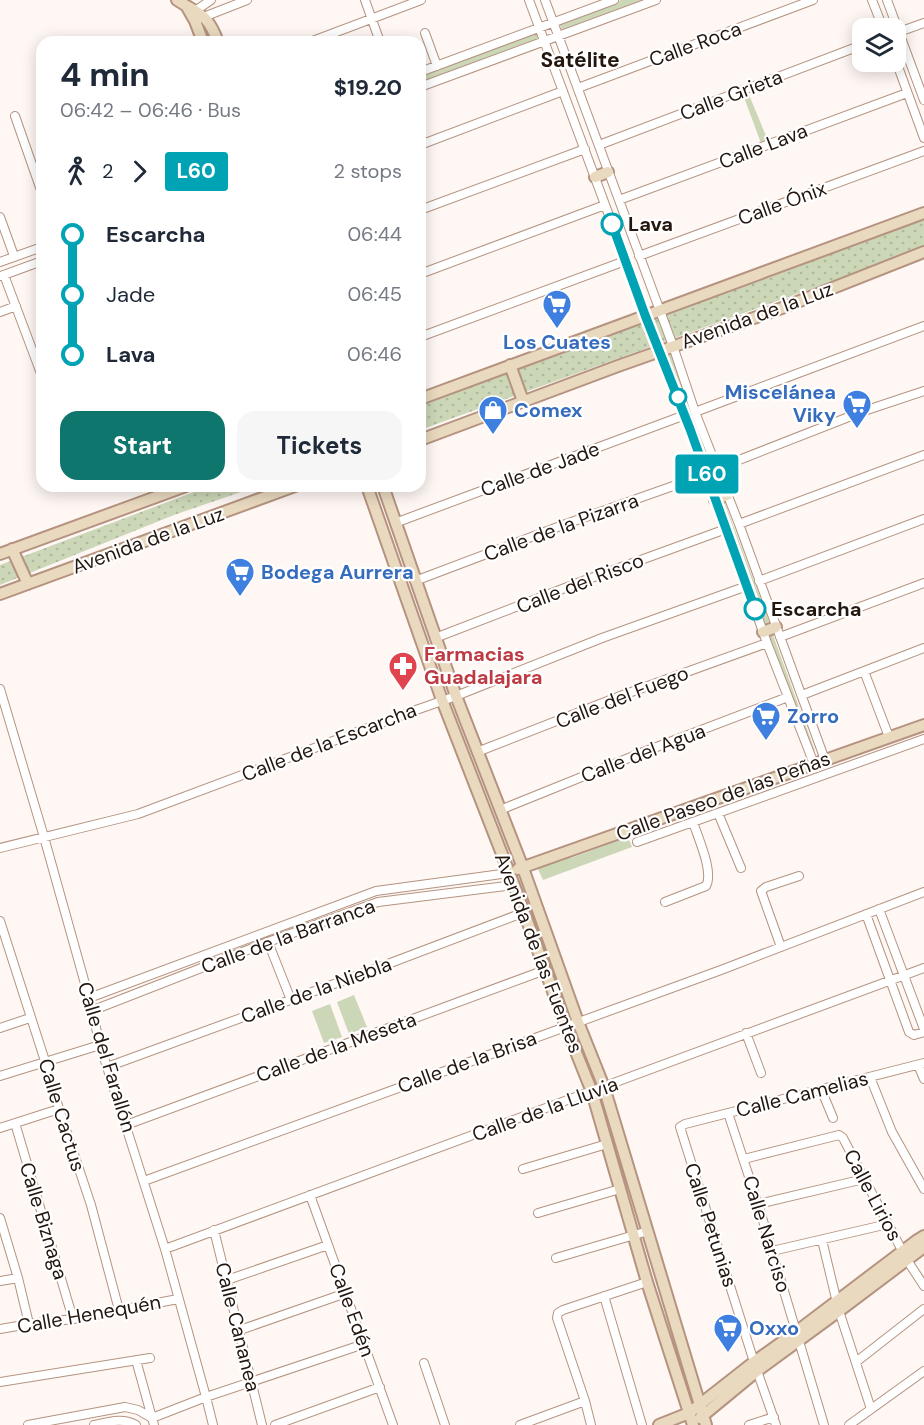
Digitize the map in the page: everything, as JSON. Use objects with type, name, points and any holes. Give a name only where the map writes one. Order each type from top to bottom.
[{"type":"main road","points":[[189,9],[200,36]]},
{"type":"main road","points":[[189,9],[216,36]]},
{"type":"main road","points":[[595,177],[608,172]]},
{"type":"main road","name":"Avenida de la Luz","points":[[426,397],[924,213]]},
{"type":"main road","name":"Avenida de la Luz","points":[[426,438],[782,308],[924,252]]},
{"type":"main road","points":[[510,365],[523,401]]},
{"type":"main road","name":"Avenida de la Luz","points":[[0,554],[169,492]]},
{"type":"main road","name":"Avenida de la Luz","points":[[0,594],[278,492]]},
{"type":"main road","name":"Avenida de las Fuentes","points":[[369,492],[442,700],[592,1092],[690,1422]]},
{"type":"main road","points":[[381,492],[389,505]]},
{"type":"main road","name":"Avenida de las Fuentes","points":[[385,492],[456,696],[604,1087],[704,1415]]},
{"type":"main road","points":[[716,500],[727,495]]},
{"type":"main road","points":[[12,549],[28,584]]},
{"type":"main road","points":[[763,632],[778,632]]},
{"type":"main road","name":"Calle Paseo de las Peñas","points":[[523,868],[924,725]]},
{"type":"main road","name":"Calle de la Barranca","points":[[509,873],[523,868]]},
{"type":"main road","name":"Calle de la Barranca","points":[[514,885],[527,881]]},
{"type":"main road","points":[[659,1425],[690,1422],[704,1415],[755,1366],[905,1256],[924,1236]]},
{"type":"main road","points":[[905,1256],[924,1247]]},
{"type":"street","points":[[189,9],[211,0]]},
{"type":"street","points":[[189,9],[247,0]]},
{"type":"street","points":[[365,0],[379,36]]},
{"type":"street","points":[[326,36],[421,0]]},
{"type":"street","points":[[529,0],[814,764]]},
{"type":"street","points":[[545,0],[825,760]]},
{"type":"street","points":[[426,70],[614,0]]},
{"type":"street","points":[[426,85],[656,0]]},
{"type":"street","name":"Calle Roca","points":[[578,88],[813,0]]},
{"type":"street","points":[[872,0],[879,18]]},
{"type":"street","points":[[887,0],[892,18]]},
{"type":"street","points":[[906,30],[924,23]]},
{"type":"street","points":[[425,33],[437,66]]},
{"type":"street","name":"Calle Grieta","points":[[599,145],[852,49]]},
{"type":"street","points":[[906,52],[922,87],[924,100]]},
{"type":"street","points":[[900,72],[924,138]]},
{"type":"street","points":[[426,143],[563,91]]},
{"type":"street","name":"Calle Lava","points":[[619,200],[907,93]]},
{"type":"street","points":[[15,116],[36,177]]},
{"type":"street","points":[[426,208],[585,149]]},
{"type":"street","name":"Calle Ónix","points":[[639,256],[924,151]]},
{"type":"street","points":[[426,272],[605,205]]},
{"type":"street","points":[[0,218],[14,256]]},
{"type":"street","points":[[0,262],[36,249]]},
{"type":"street","points":[[426,335],[625,261]]},
{"type":"street","points":[[36,263],[2,275],[36,360]]},
{"type":"street","points":[[0,312],[16,306]]},
{"type":"street","points":[[695,412],[924,327]]},
{"type":"street","points":[[716,469],[864,411],[924,391]]},
{"type":"street","name":"Calle de Jade","points":[[395,523],[685,415]]},
{"type":"street","points":[[739,525],[924,455]]},
{"type":"street","name":"Calle de la Pizarra","points":[[415,580],[706,474]]},
{"type":"street","points":[[759,581],[924,519]]},
{"type":"street","name":"Calle del Risco","points":[[435,638],[583,580],[726,529]]},
{"type":"street","points":[[778,632],[924,583]]},
{"type":"street","name":"Calle de la Escarcha","points":[[0,848],[138,813],[456,696],[602,638],[747,586]]},
{"type":"street","name":"Calle del Fuego","points":[[477,752],[623,695],[767,643]]},
{"type":"street","points":[[802,695],[924,648]]},
{"type":"street","points":[[864,671],[889,737]]},
{"type":"street","name":"Calle del Farallón","points":[[0,688],[44,837],[100,1045],[165,1249],[213,1425]]},
{"type":"street","name":"Calle del Agua","points":[[500,810],[788,697]]},
{"type":"street","name":"Calle Paseo de las Peñas","points":[[637,842],[924,740]]},
{"type":"street","points":[[718,813],[741,868]]},
{"type":"street","points":[[665,902],[706,886],[709,881],[709,872],[693,822]]},
{"type":"street","name":"Calle de la Barranca","points":[[89,998],[376,891],[509,873]]},
{"type":"street","points":[[781,947],[761,891],[766,887],[799,876]]},
{"type":"street","name":"Calle de la Barranca","points":[[91,1011],[378,902],[514,885]]},
{"type":"street","name":"Calle de la Brisa","points":[[144,1181],[566,1027],[924,892]]},
{"type":"street","points":[[866,914],[909,1032],[912,1035],[924,1031],[879,909]]},
{"type":"street","name":"Calle de la Niebla","points":[[107,1067],[525,912]]},
{"type":"street","name":"Calle Cactus","points":[[0,921],[91,1205],[119,1310]]},
{"type":"street","points":[[268,942],[291,1000]]},
{"type":"street","name":"Calle de la Lluvia","points":[[165,1249],[924,968]]},
{"type":"street","name":"Calle de la Meseta","points":[[126,1125],[545,970]]},
{"type":"street","points":[[0,1028],[30,1018]]},
{"type":"street","points":[[746,1033],[761,1073]]},
{"type":"street","points":[[0,1076],[100,1045]]},
{"type":"street","points":[[921,1064],[924,1079]]},
{"type":"street","name":"Calle Camelias","points":[[680,1127],[921,1064]]},
{"type":"street","points":[[870,1077],[892,1132],[924,1189]]},
{"type":"street","points":[[821,1089],[833,1118]]},
{"type":"street","points":[[0,1128],[59,1109]]},
{"type":"street","name":"Calle Narciso","points":[[729,1113],[824,1425]]},
{"type":"street","name":"Calle Biznaga","points":[[15,1123],[73,1319]]},
{"type":"street","name":"Calle Petunias","points":[[680,1127],[755,1366],[775,1421]]},
{"type":"street","name":"Calle Lirios","points":[[744,1159],[839,1135],[843,1138],[905,1256],[924,1286]]},
{"type":"street","points":[[523,1169],[607,1144]]},
{"type":"street","points":[[758,1204],[864,1179]]},
{"type":"street","points":[[538,1213],[620,1189]]},
{"type":"street","name":"Calle Edén","points":[[310,1195],[393,1425]]},
{"type":"street","points":[[0,1218],[29,1324]]},
{"type":"street","points":[[772,1251],[888,1224]]},
{"type":"street","name":"Calle Cananea","points":[[214,1230],[262,1425]]},
{"type":"street","points":[[556,1258],[648,1231]]},
{"type":"street","points":[[822,1240],[838,1306],[871,1409]]},
{"type":"street","points":[[227,1280],[328,1245]]},
{"type":"street","points":[[0,1281],[18,1278]]},
{"type":"street","points":[[591,1425],[557,1318],[558,1313],[647,1282]]},
{"type":"street","points":[[240,1330],[346,1293]]},
{"type":"street","points":[[604,1296],[642,1425]]},
{"type":"street","name":"Calle Henequén","points":[[0,1329],[73,1319],[178,1299]]},
{"type":"street","points":[[856,1362],[924,1309]]},
{"type":"street","points":[[153,1421],[207,1397],[364,1344]]},
{"type":"street","points":[[0,1382],[150,1358]]},
{"type":"street","points":[[136,1360],[153,1421]]},
{"type":"street","points":[[424,1363],[446,1425]]},
{"type":"street","points":[[849,1425],[924,1372]]},
{"type":"street","points":[[275,1425],[380,1387]]},
{"type":"street","points":[[520,1425],[585,1401]]},
{"type":"street","points":[[28,1425],[125,1407],[138,1410],[153,1421]]},
{"type":"street","points":[[94,1425],[120,1420],[136,1425]]},
{"type":"street","points":[[749,1425],[775,1421]]},
{"type":"green space","points":[[621,0],[651,0],[563,32],[559,23]]},
{"type":"green space","points":[[539,29],[543,41],[426,85],[426,71]]},
{"type":"green space","points":[[747,90],[769,143],[762,146],[742,92]]},
{"type":"green space","points":[[924,219],[924,248],[426,428],[426,404],[635,324],[768,278]]},
{"type":"green space","points":[[672,351],[725,496],[716,499],[663,355]]},
{"type":"green space","points":[[194,492],[241,492],[174,515],[0,585],[0,565]]},
{"type":"green space","points":[[725,503],[770,624],[764,626],[720,505]]},
{"type":"green space","points":[[773,635],[815,751],[812,752],[767,638]]},
{"type":"green space","points":[[628,837],[632,847],[543,880],[537,867],[569,855],[571,858]]},
{"type":"green space","points":[[354,995],[367,1027],[349,1034],[337,1002]]},
{"type":"green space","points":[[330,1004],[342,1037],[324,1043],[312,1011]]},
{"type":"bus line","name":"L60","points":[[612,224],[755,609]]},
{"type":"place","name":"Lava","points":[[612,224]]},
{"type":"place","name":"Los Cuates","points":[[557,330]]},
{"type":"place","name":"Miscelánea Viky","points":[[857,430]]},
{"type":"place","name":"Comex","points":[[493,436]]},
{"type":"place","name":"Bodega Aurrera","points":[[240,598]]},
{"type":"place","name":"Escarcha","points":[[755,609]]},
{"type":"place","name":"Farmacias Guadalajara","points":[[403,692]]},
{"type":"place","name":"Zorro","points":[[766,742]]},
{"type":"place","name":"Oxxo","points":[[728,1354]]},
{"type":"district","name":"Satélite","points":[[580,60]]}]
